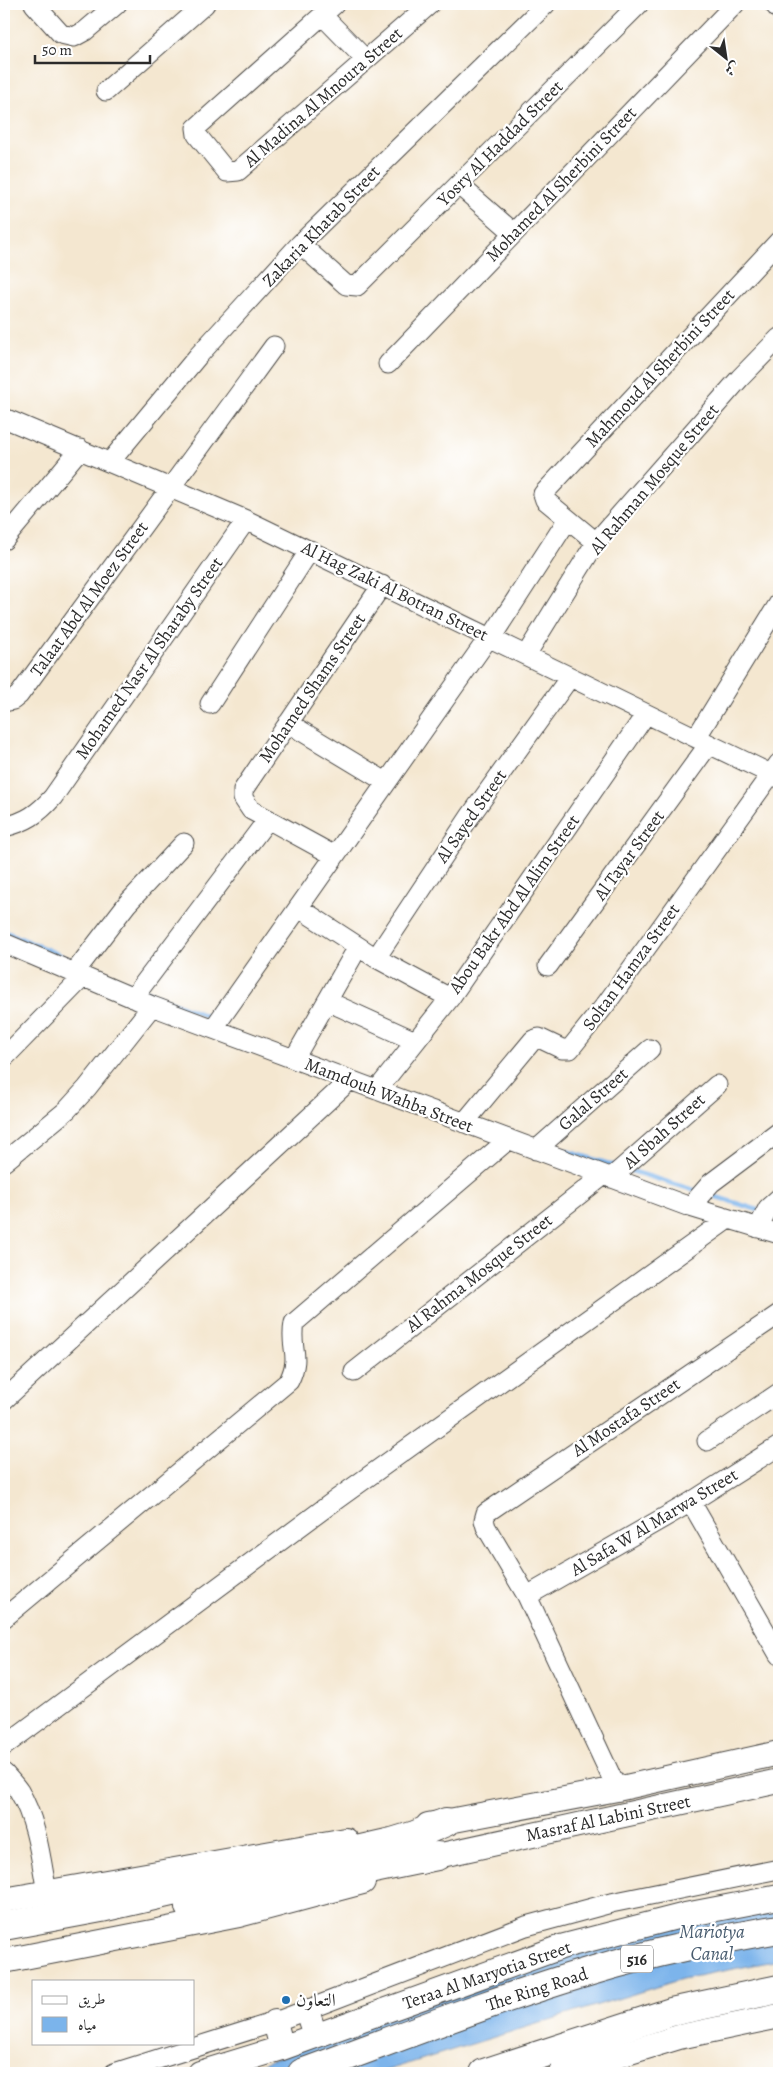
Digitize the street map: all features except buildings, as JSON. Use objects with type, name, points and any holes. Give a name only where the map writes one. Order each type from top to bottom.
[{"type":"highway","points":[[4,1926],[101,1908],[392,1842],[415,1836],[446,1822]]},
{"type":"highway","points":[[4,1944],[436,1856]]},
{"type":"highway","name":"The Ring Road","points":[[302,2073],[498,2001],[591,1970],[692,1945],[779,1929]]},
{"type":"highway","points":[[484,2073],[671,2012],[779,1989]]},
{"type":"main road","name":"Masraf Al Labini Street","points":[[4,1900],[47,1894],[446,1822],[617,1789],[779,1754]]},
{"type":"main road","name":"Masraf Al Labini Street","points":[[4,1961],[276,1907],[349,1887],[436,1856],[779,1781]]},
{"type":"main road","name":"Teraa Al Maryotia Street","points":[[200,2073],[282,2048],[564,1946],[686,1915],[779,1897]]},
{"type":"main road","points":[[306,2011],[315,2035]]},
{"type":"main road","points":[[561,2073],[680,2037],[779,2016]]},
{"type":"main road","points":[[275,2022],[282,2048]]},
{"type":"street","points":[[34,4],[67,37],[80,35],[117,4]]},
{"type":"street","points":[[106,91],[205,4]]},
{"type":"street","name":"Al Madina Al Mnoura Street","points":[[329,9],[198,125],[197,135],[227,172],[238,171],[430,4]]},
{"type":"street","name":"Zakaria Khatab Street","points":[[110,462],[198,356],[300,244],[546,4]]},
{"type":"street","name":"Yosry Al Haddad Street","points":[[300,244],[346,285],[357,286],[639,4]]},
{"type":"street","name":"Mohamed Al Sherbini Street","points":[[388,364],[735,4]]},
{"type":"street","points":[[774,4],[779,10]]},
{"type":"street","points":[[329,9],[366,60]]},
{"type":"street","points":[[459,185],[514,233]]},
{"type":"street","name":"Mahmoud Al Sherbini Street","points":[[568,519],[543,496],[552,484],[779,241]]},
{"type":"street","name":"Al Rahman Mosque Street","points":[[526,655],[596,542],[740,378],[779,338]]},
{"type":"street","name":"Talaat Abd Al Moez Street","points":[[4,702],[13,700],[20,695],[274,346]]},
{"type":"street","name":"Al Hag Zaki Al Botran Street","points":[[4,418],[246,520],[646,714],[776,772]]},
{"type":"street","points":[[4,540],[80,449]]},
{"type":"street","points":[[217,1023],[490,637],[568,519],[596,542]]},
{"type":"street","name":"Mohamed Nasr Al Sharaby Street","points":[[4,827],[22,823],[39,813],[53,797],[246,520]]},
{"type":"street","points":[[210,704],[310,550]]},
{"type":"street","name":"Mohamed Shams Street","points":[[268,819],[246,805],[243,790],[382,585]]},
{"type":"street","name":"Al Tayar Street","points":[[548,966],[703,741],[779,603]]},
{"type":"street","name":"Al Sayed Street","points":[[376,958],[471,815],[570,677]]},
{"type":"street","name":"Abou Bakr Abd Al Alim Street","points":[[380,1085],[450,998],[646,714]]},
{"type":"street","points":[[288,723],[386,782]]},
{"type":"street","name":"Soltan Hamza Street","points":[[464,1123],[533,1040],[543,1039],[566,1051],[573,1046],[606,1004],[776,772]]},
{"type":"street","points":[[138,991],[268,819],[335,856]]},
{"type":"street","points":[[4,1058],[80,968],[127,904],[184,843]]},
{"type":"street","points":[[299,908],[376,958],[450,998]]},
{"type":"street","name":"Mamdouh Wahba Street","points":[[4,943],[80,968],[138,991],[152,1006],[217,1023],[297,1054],[350,1080],[380,1085],[464,1123],[509,1139],[542,1144],[611,1175],[693,1202],[728,1219],[779,1234]]},
{"type":"street","points":[[297,1054],[358,947]]},
{"type":"street","points":[[327,1001],[415,1041]]},
{"type":"street","points":[[4,1162],[67,1110],[152,1006]]},
{"type":"street","name":"Galal Street","points":[[542,1144],[650,1049]]},
{"type":"street","points":[[4,1400],[350,1080]]},
{"type":"street","name":"Al Sbah Street","points":[[611,1175],[633,1159],[716,1085]]},
{"type":"street","points":[[693,1202],[711,1183],[779,1132]]},
{"type":"street","points":[[4,1618],[290,1381],[295,1369],[297,1356],[291,1336],[294,1323],[509,1139]]},
{"type":"street","name":"Al Rahma Mosque Street","points":[[354,1372],[611,1175]]},
{"type":"street","points":[[758,1228],[768,1208],[779,1198]]},
{"type":"street","points":[[4,1746],[337,1498],[728,1219]]},
{"type":"street","name":"Al Mostafa Street","points":[[527,1596],[486,1527],[484,1520],[486,1513],[779,1314]]},
{"type":"street","points":[[707,1441],[779,1393]]},
{"type":"street","name":"Al Safa W Al Marwa Street","points":[[527,1596],[691,1502],[779,1446]]},
{"type":"street","points":[[691,1502],[779,1655]]},
{"type":"street","points":[[527,1596],[617,1789]]},
{"type":"street","points":[[4,1773],[19,1790],[29,1814],[38,1843],[47,1894]]},
{"type":"street","points":[[114,2073],[306,2011],[482,1941],[526,1926],[611,1902],[779,1869]]},
{"type":"water","name":"Mariotya Canal","points":[[779,1902],[779,1960],[682,1979],[378,2073],[235,2073],[594,1944]]},
{"type":"waterway","points":[[4,931],[77,962]]},
{"type":"waterway","points":[[87,966],[137,987]]},
{"type":"waterway","points":[[144,990],[213,1019]]},
{"type":"waterway","points":[[563,1150],[616,1166]]},
{"type":"waterway","points":[[628,1170],[697,1191]]},
{"type":"waterway","points":[[707,1194],[758,1210]]},
{"type":"place","name":"التعاون","points":[[286,2000]]}]
